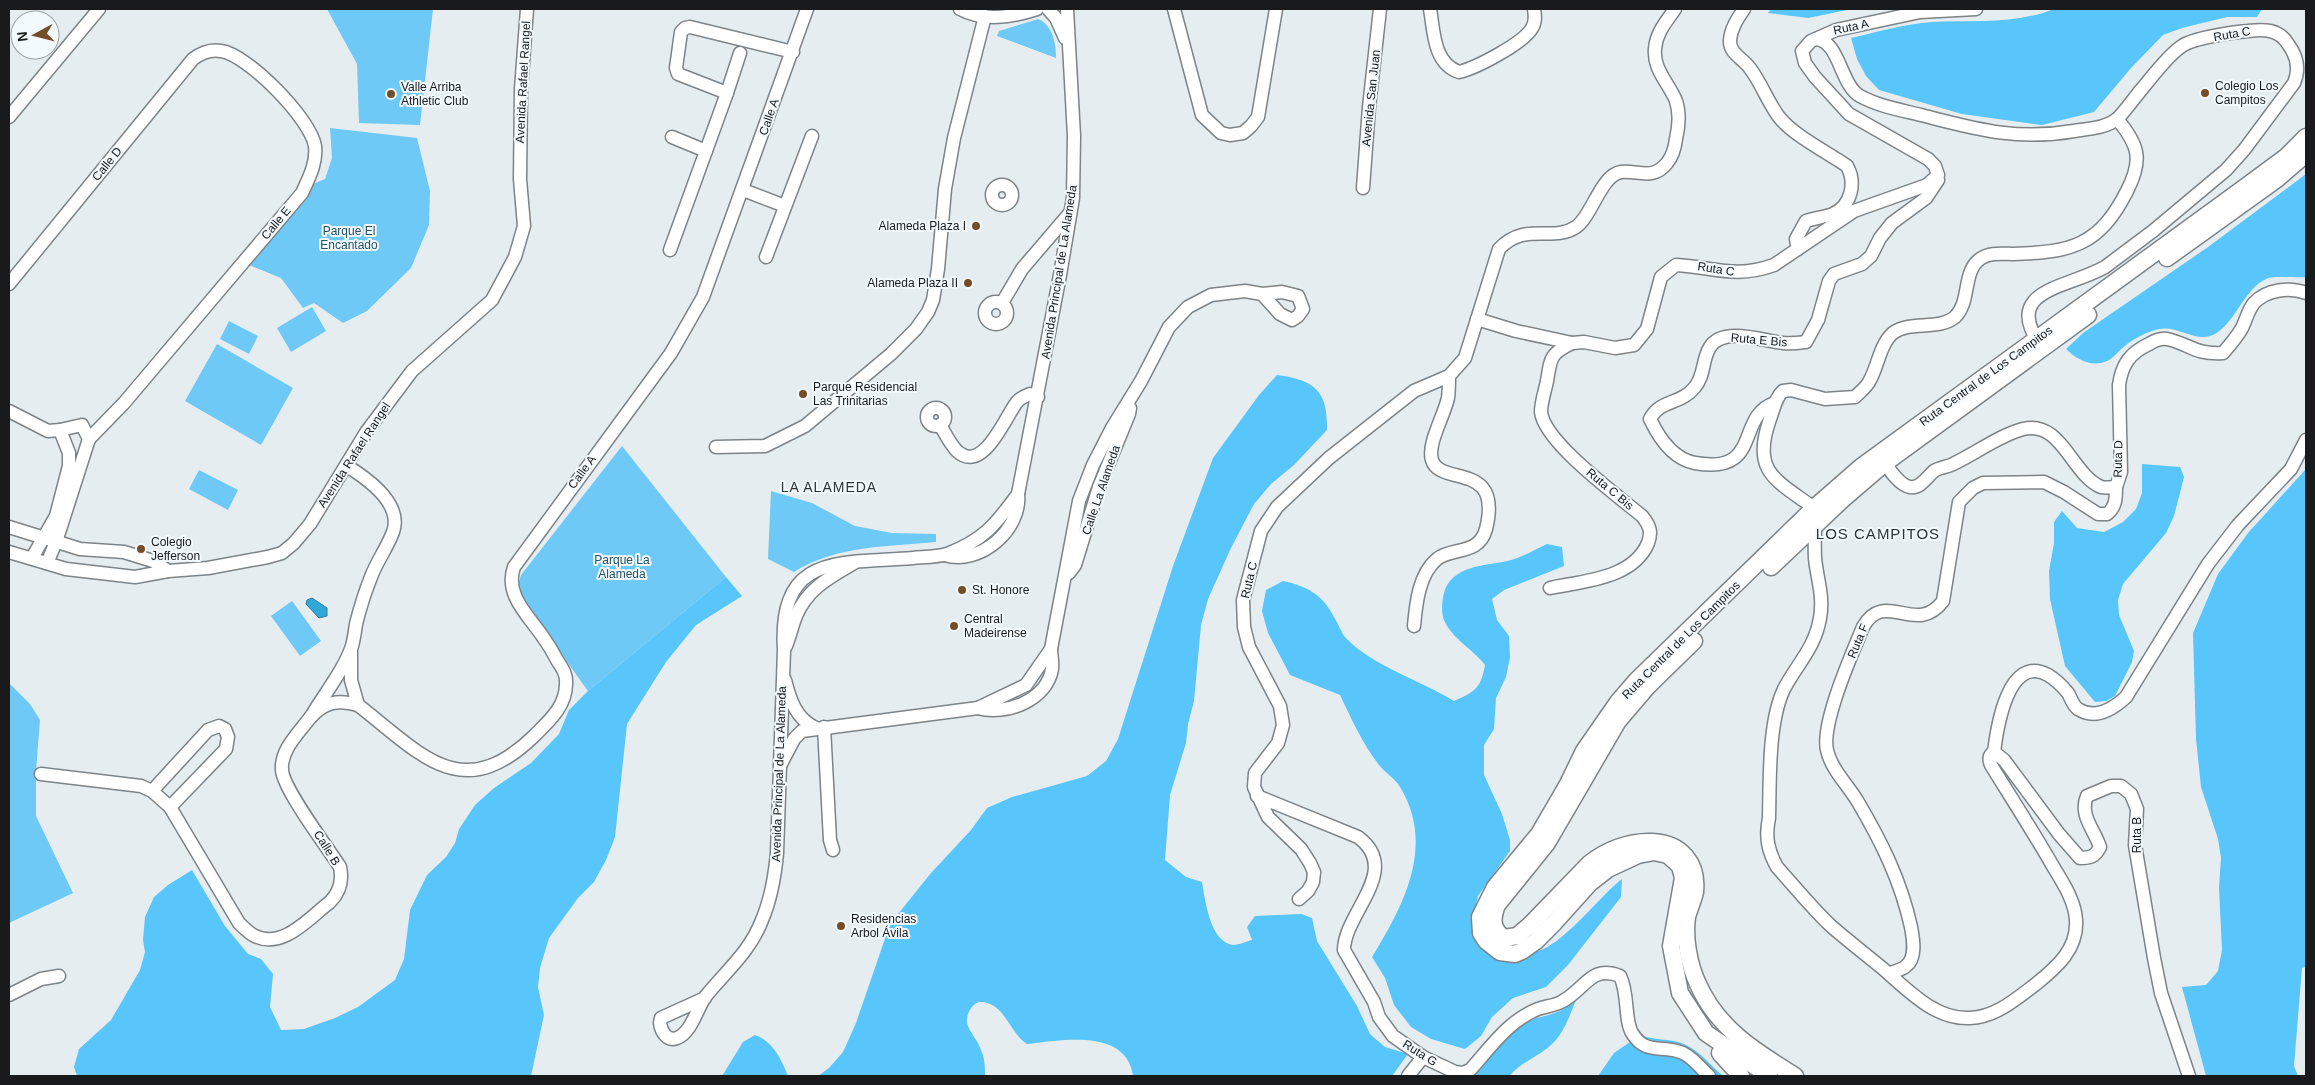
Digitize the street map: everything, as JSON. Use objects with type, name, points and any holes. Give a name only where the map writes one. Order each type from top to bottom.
[{"type":"main road","name":"Ruta Central de Los Campitos","points":[[2040,344],[2286,157],[2306,137]]},
{"type":"main road","name":"Ruta Central de Los Campitos","points":[[1795,1076],[1770,1073],[1706,1033],[1687,1006],[1676,982],[1671,954],[1671,939],[1683,878],[1680,866],[1668,855],[1654,852],[1638,855],[1608,869],[1590,883],[1536,941],[1515,954],[1500,952],[1486,941],[1479,926],[1480,917],[1495,887],[1529,848],[1548,821],[1584,751],[1618,702],[1643,674],[1814,508],[2040,344],[2277,179],[2306,154]]},
{"type":"main road","name":"Ruta Central de Los Campitos","points":[[1770,1073],[1714,1013],[1699,986],[1690,957],[1687,933],[1687,918],[1694,893],[1695,878],[1686,855],[1676,848],[1660,842],[1639,843],[1619,848],[1598,857],[1570,882],[1530,925],[1517,936],[1504,938],[1493,924],[1493,917],[1497,905],[1538,856],[1555,830],[1595,757],[1627,710],[1673,661],[1882,459]]},
{"type":"main road","points":[[1706,1033],[1721,1054],[1741,1076]]},
{"type":"street","points":[[9,117],[99,9]]},
{"type":"street","name":"Avenida Rafael Rangel","points":[[9,552],[66,570],[135,577],[168,571],[208,568],[282,553],[294,543],[310,524],[348,466],[367,431],[412,371],[492,300],[516,257],[524,226],[520,179],[520,98],[527,9]]},
{"type":"street","name":"Calle A","points":[[358,705],[426,757],[442,766],[464,770],[484,769],[507,759],[554,716],[564,695],[566,674],[544,638],[517,601],[512,584],[514,567],[661,366],[689,324],[703,297],[807,9]]},
{"type":"street","points":[[959,9],[985,16],[1012,16],[1036,9]]},
{"type":"street","name":"Avenida Principal de La Alameda","points":[[1048,9],[1061,26],[1068,48]]},
{"type":"street","name":"Avenida Principal de La Alameda","points":[[705,998],[741,958],[762,921],[775,875],[784,650],[782,625],[788,599],[798,584],[815,570],[829,565],[945,554],[982,536],[995,534],[1018,494],[1038,397],[1070,213],[1074,159],[1067,9]]},
{"type":"street","points":[[1174,9],[1202,114],[1220,133],[1230,135],[1243,133],[1258,117],[1276,9]]},
{"type":"street","name":"Avenida San Juan","points":[[1364,188],[1368,117],[1380,9]]},
{"type":"street","points":[[1430,9],[1434,40],[1443,60],[1448,66],[1459,72],[1478,64],[1526,36],[1534,26],[1534,9]]},
{"type":"street","name":"Ruta C","points":[[1299,899],[1308,891],[1313,882],[1314,872],[1301,849],[1268,817],[1254,787],[1256,773],[1278,743],[1283,725],[1280,706],[1249,647],[1244,627],[1244,600],[1261,531],[1277,507],[1330,458],[1414,391],[1449,376],[1465,358],[1499,248],[1508,240],[1523,234],[1569,232],[1580,224],[1610,177],[1620,172],[1640,174],[1657,172],[1667,163],[1676,141],[1679,118],[1676,102],[1656,65],[1655,50],[1658,33],[1674,9]]},
{"type":"street","points":[[1744,9],[1735,22],[1732,32],[1730,41],[1734,54],[1748,66],[1780,119],[1847,166],[1852,175],[1851,194],[1845,204],[1834,213],[1806,221],[1796,239],[1798,249],[1854,211],[1927,185],[1938,176],[1935,166],[1928,159],[1849,114],[1826,90],[1802,56],[1802,51],[1816,38],[1822,39],[1834,52],[1851,88],[1860,96],[1887,106],[1973,130],[2020,136],[2040,136],[2097,127],[2117,119]]},
{"type":"street","name":"Ruta A","points":[[1816,38],[1836,30],[1920,12],[1976,9]]},
{"type":"street","points":[[716,447],[765,446],[805,426],[891,354],[916,329],[928,312],[933,300],[938,269],[945,189],[954,138],[985,16]]},
{"type":"street","points":[[727,93],[678,74],[676,68],[682,32],[685,28],[690,27],[793,52]]},
{"type":"street","name":"Ruta C","points":[[2040,344],[2028,321],[2030,308],[2038,296],[2050,289],[2091,275],[2105,267],[2154,231],[2226,170],[2244,150],[2294,83],[2298,74],[2295,57],[2286,40],[2270,30],[2230,33],[2183,45],[2152,77],[2117,119]]},
{"type":"street","name":"Calle D","points":[[9,284],[193,60],[202,53],[211,51]]},
{"type":"street","name":"Calle E","points":[[89,439],[124,403],[302,193],[315,158],[312,135],[296,110],[286,99],[238,58],[221,51],[211,51]]},
{"type":"street","points":[[670,250],[740,53]]},
{"type":"street","name":"Ruta E Bis","points":[[1938,176],[1938,184],[1892,223],[1880,238],[1871,256],[1862,264],[1834,274],[1829,281],[1818,320],[1806,342],[1784,344],[1759,338],[1730,336],[1720,339],[1710,346],[1705,358],[1702,374],[1696,386],[1681,399],[1660,406],[1654,411],[1650,419],[1655,430],[1670,450],[1689,462],[1710,465],[1725,464],[1737,456],[1746,444],[1752,425],[1765,406],[1775,403],[1779,395],[1784,391],[1791,390],[1825,398],[1855,397],[1870,381],[1888,338],[1895,332],[1943,323],[1954,317],[1962,307],[1974,268],[1979,260],[1988,254],[2043,254],[2064,249],[2095,235],[2107,224],[2120,206],[2137,170],[2138,157],[2135,145],[2117,119]]},
{"type":"street","points":[[766,257],[812,136]]},
{"type":"street","points":[[672,137],[706,151]]},
{"type":"street","points":[[743,190],[785,206]]},
{"type":"street","points":[[1002,303],[1022,269],[1070,213]]},
{"type":"street","name":"Ruta C","points":[[1477,319],[1516,331],[1572,343],[1584,342],[1615,348],[1634,345],[1647,329],[1661,277],[1676,265],[1740,273],[1774,265],[1798,249]]},
{"type":"street","name":"Ruta D","points":[[1882,459],[1903,484],[1909,487],[1918,486],[1936,470],[1955,464],[1990,442],[2023,429],[2039,427],[2050,434],[2092,480],[2102,487],[2116,487],[2121,472],[2118,385],[2121,372],[2127,360],[2134,352],[2155,341],[2166,339],[2195,351],[2208,354],[2223,353],[2242,329],[2254,303],[2274,291],[2286,289],[2306,292]]},
{"type":"street","name":"Calle La Alameda","points":[[978,708],[988,711],[1014,708],[1024,704],[1049,679],[1052,667],[1051,649],[1079,502],[1086,482],[1112,428],[1130,400],[1169,327],[1188,307],[1204,297],[1222,292],[1245,291],[1262,294]]},
{"type":"street","name":"Ruta C Bis","points":[[1550,588],[1612,574],[1627,568],[1644,552],[1651,534],[1649,524],[1642,516],[1560,444],[1544,422],[1541,411],[1550,364],[1555,352],[1572,343]]},
{"type":"street","points":[[1414,626],[1416,604],[1422,583],[1430,566],[1439,557],[1470,548],[1480,540],[1486,530],[1488,505],[1480,484],[1472,478],[1441,472],[1432,463],[1430,453],[1448,398],[1449,376]]},
{"type":"street","points":[[940,425],[958,452],[965,455],[978,455],[988,448],[1018,400],[1030,394],[1038,397]]},
{"type":"street","name":"Calle La Alameda","points":[[1066,578],[1075,565],[1099,487],[1129,414],[1130,400]]},
{"type":"street","name":"Calle E","points":[[82,425],[109,415],[124,403]]},
{"type":"street","points":[[1775,403],[1765,434],[1763,456],[1766,467],[1771,475],[1814,508],[1816,524],[1815,559],[1822,589],[1820,619],[1807,655],[1784,689],[1776,713],[1769,818],[1766,832],[1768,845],[1777,867],[1830,925],[1914,997],[1941,1012],[1968,1019],[1981,1018],[2010,1003],[2057,967],[2072,945],[2076,919],[2072,904],[2032,829],[1988,759],[1990,754],[1994,752],[1998,727],[2011,685],[2030,672],[2041,672],[2050,676],[2066,691],[2077,708],[2090,713],[2113,709],[2126,697],[2208,564],[2238,525],[2291,469],[2306,440]]},
{"type":"street","points":[[9,411],[48,431],[82,425],[89,439],[56,542],[46,563]]},
{"type":"street","points":[[32,558],[42,537],[56,516],[70,466],[70,453],[60,430]]},
{"type":"street","name":"Calle B","points":[[41,774],[141,786],[152,791],[170,807],[239,922],[253,935],[277,940],[285,937],[336,896],[342,874],[340,867],[291,793],[282,772],[282,764],[286,752],[310,718],[352,646],[371,575],[393,532],[395,520],[393,510],[387,500],[359,473],[348,466]]},
{"type":"street","points":[[1086,482],[1099,487]]},
{"type":"street","name":"Ruta F","points":[[1889,974],[1906,967],[1911,960],[1913,952],[1912,936],[1907,909],[1894,869],[1858,801],[1833,765],[1827,750],[1826,740],[1827,725],[1863,627],[1869,617],[1876,612],[1884,610],[1913,616],[1938,607],[1943,601],[1959,502],[1973,488],[1983,483],[2044,482],[2064,492],[2098,514],[2107,514],[2112,510],[2116,501],[2116,487]]},
{"type":"street","points":[[9,527],[80,549],[124,552],[153,561],[168,571]]},
{"type":"street","points":[[135,577],[142,573],[143,569],[142,561],[137,556]]},
{"type":"street","name":"Avenida Principal de La Alameda","points":[[784,650],[800,608],[810,593],[824,580],[854,563]]},
{"type":"street","points":[[798,584],[810,593]]},
{"type":"street","points":[[352,646],[351,680],[358,705]]},
{"type":"street","name":"Calle La Alameda","points":[[779,769],[794,738],[802,731],[978,708],[1026,685],[1051,649]]},
{"type":"street","points":[[782,666],[789,695],[799,716],[806,724],[820,728],[830,840],[833,850]]},
{"type":"street","points":[[1026,685],[1034,696]]},
{"type":"street","points":[[310,718],[317,710],[332,702],[347,702],[358,705]]},
{"type":"street","points":[[152,791],[208,730],[219,726],[225,729],[228,737],[226,749],[170,807]]},
{"type":"street","name":"Ruta B","points":[[1994,752],[2004,760],[2059,834],[2080,858],[2090,858],[2096,854],[2100,847],[2084,814],[2084,804],[2087,796],[2116,786],[2121,786],[2131,794],[2137,809],[2135,845],[2161,993],[2189,1076]]},
{"type":"street","name":"Ruta G","points":[[1257,796],[1358,837],[1365,842],[1371,851],[1375,860],[1372,882],[1367,896],[1348,931],[1344,941],[1344,950],[1374,1002],[1379,1018],[1386,1028],[1423,1057],[1455,1072],[1463,1073],[1470,1070],[1502,1034],[1518,1020],[1538,1009],[1559,1004],[1577,993],[1597,972],[1608,971],[1620,976],[1626,987],[1630,1030],[1638,1042],[1649,1048],[1672,1050],[1684,1054],[1709,1076]]},
{"type":"street","points":[[9,995],[41,979],[60,976]]},
{"type":"street","points":[[1408,1076],[1423,1057]]},
{"type":"green space","name":"Valle Arriba Athletic Club","points":[[327,9],[433,9],[420,125],[359,123],[357,64]]},
{"type":"green space","points":[[1038,19],[1047,26],[1053,36],[1056,58],[997,36],[999,31]]},
{"type":"green space","name":"Parque El Encantado","points":[[330,128],[417,138],[430,191],[429,225],[411,268],[367,311],[343,323],[314,303],[303,308],[281,278],[249,265],[310,185],[325,179],[332,158]]},
{"type":"green space","points":[[312,307],[326,331],[291,352],[277,328]]},
{"type":"green space","points":[[229,321],[258,336],[249,354],[220,339]]},
{"type":"green space","points":[[217,344],[293,388],[261,445],[185,401]]},
{"type":"green space","name":"Parque La Alameda","points":[[622,446],[726,577],[588,691],[522,599],[518,586],[521,575]]},
{"type":"green space","points":[[199,470],[238,490],[228,510],[189,489]]},
{"type":"green space","points":[[771,491],[812,503],[855,526],[892,533],[936,534],[936,542],[845,552],[810,563],[794,572],[768,559]]},
{"type":"green space","points":[[292,601],[321,641],[300,656],[271,616]]},
{"type":"green space","points":[[9,683],[30,704],[40,720],[36,771],[36,816],[73,893],[9,923]]},
{"type":"shaded area","points":[[1771,9],[1852,9],[1808,18],[1768,13]]},
{"type":"shaded area","points":[[2054,9],[2262,9],[2257,17],[2227,17],[2182,28],[2163,35],[2131,68],[2094,112],[2042,125],[1962,114],[1879,90],[1866,76],[1857,59],[1851,38],[1891,28],[1922,23],[2009,20],[2024,18]]},
{"type":"shaded area","points":[[2306,174],[2306,277],[2271,277],[2260,283],[2246,297],[2229,322],[2215,334],[2201,337],[2166,328],[2159,329],[2132,340],[2110,360],[2101,363],[2090,363],[2079,359],[2066,349],[2083,333],[2208,247]]},
{"type":"shaded area","points":[[1277,375],[1301,380],[1317,390],[1325,406],[1327,430],[1294,465],[1271,484],[1254,504],[1231,548],[1208,599],[1201,625],[1194,701],[1188,724],[1186,743],[1170,795],[1165,860],[1186,877],[1202,882],[1210,919],[1219,936],[1225,942],[1235,945],[1252,940],[1247,927],[1255,916],[1302,914],[1312,918],[1317,941],[1357,1006],[1370,1034],[1385,1047],[1408,1054],[1392,1076],[1133,1076],[1128,1061],[1119,1050],[1106,1044],[1090,1040],[1074,1040],[1027,1044],[1016,1033],[1001,1012],[988,1003],[980,1002],[971,1008],[967,1023],[982,1053],[985,1076],[818,1076],[829,1068],[843,1052],[856,1023],[890,924],[931,873],[971,830],[987,808],[1012,797],[1087,776],[1106,761],[1118,739],[1173,566],[1213,458],[1259,395]]},
{"type":"shaded area","points":[[2142,464],[2180,467],[2184,477],[2174,516],[2166,533],[2123,584],[2118,600],[2119,615],[2134,651],[2132,662],[2115,696],[2106,701],[2095,702],[2065,666],[2050,599],[2049,571],[2054,543],[2054,522],[2062,511],[2077,528],[2104,532],[2123,522],[2136,509],[2142,493]]},
{"type":"shaded area","points":[[2306,469],[2306,967],[2302,968],[2294,1066],[2298,1076],[2206,1076],[2182,987],[2206,985],[2218,971],[2222,950],[2219,888],[2221,858],[2218,839],[2201,787],[2196,739],[2193,633],[2218,574],[2248,533]]},
{"type":"shaded area","points":[[1547,544],[1562,547],[1564,566],[1504,590],[1492,599],[1497,620],[1509,636],[1510,657],[1506,677],[1496,698],[1494,729],[1484,745],[1484,775],[1502,814],[1510,840],[1510,851],[1478,896],[1474,913],[1479,935],[1530,952],[1541,950],[1553,944],[1622,879],[1621,897],[1568,965],[1546,987],[1513,998],[1492,1017],[1481,1036],[1465,1049],[1431,1039],[1411,1027],[1394,1005],[1385,978],[1372,957],[1395,917],[1404,896],[1411,875],[1415,853],[1415,831],[1410,809],[1400,787],[1381,768],[1367,748],[1340,695],[1290,675],[1268,633],[1262,611],[1266,590],[1283,581],[1307,589],[1325,603],[1345,637],[1356,647],[1382,664],[1454,701],[1476,688],[1485,665],[1452,633],[1444,620],[1442,603],[1448,584],[1454,577],[1470,568],[1512,560]]},
{"type":"shaded area","points":[[726,577],[742,596],[696,625],[666,662],[627,724],[615,837],[606,860],[594,882],[578,898],[549,938],[540,968],[538,987],[544,1015],[531,1076],[77,1076],[74,1067],[79,1049],[111,1020],[140,970],[145,952],[143,940],[145,917],[154,897],[168,885],[192,870],[225,926],[248,954],[261,959],[273,974],[270,1007],[281,1030],[304,1029],[335,1018],[358,1007],[395,980],[404,959],[410,910],[427,875],[446,857],[455,843],[459,829],[475,805],[494,788],[531,763],[559,734],[569,710],[588,691]]},
{"type":"shaded area","points":[[312,598],[327,608],[327,616],[319,618],[306,604],[307,600]]},
{"type":"shaded area","points":[[1576,1000],[1566,1024],[1555,1041],[1509,1076],[1471,1076],[1517,1028],[1533,1019],[1560,1011]]},
{"type":"shaded area","points":[[755,1035],[772,1046],[788,1076],[722,1076],[743,1042]]},
{"type":"shaded area","points":[[1640,1035],[1675,1041],[1686,1045],[1701,1055],[1723,1076],[1598,1076],[1614,1053]]},
{"type":"place","name":"Colegio Los Campitos","points":[[2205,93]]},
{"type":"place","name":"Valle Arriba Athletic Club","points":[[391,94]]},
{"type":"place","name":"Alameda Plaza I","points":[[976,226]]},
{"type":"place","name":"Alameda Plaza II","points":[[968,283]]},
{"type":"place","name":"Parque Residencial Las Trinitarias","points":[[803,394]]},
{"type":"place","name":"Colegio Jefferson","points":[[141,549]]},
{"type":"place","name":"St. Honore","points":[[962,590]]},
{"type":"place","name":"Central Madeirense","points":[[954,626]]},
{"type":"place","name":"Residencias Arbol Ávila","points":[[841,926]]},
{"type":"district","name":"LA ALAMEDA","points":[[829,487]]},
{"type":"district","name":"LOS CAMPITOS","points":[[1878,533]]}]
